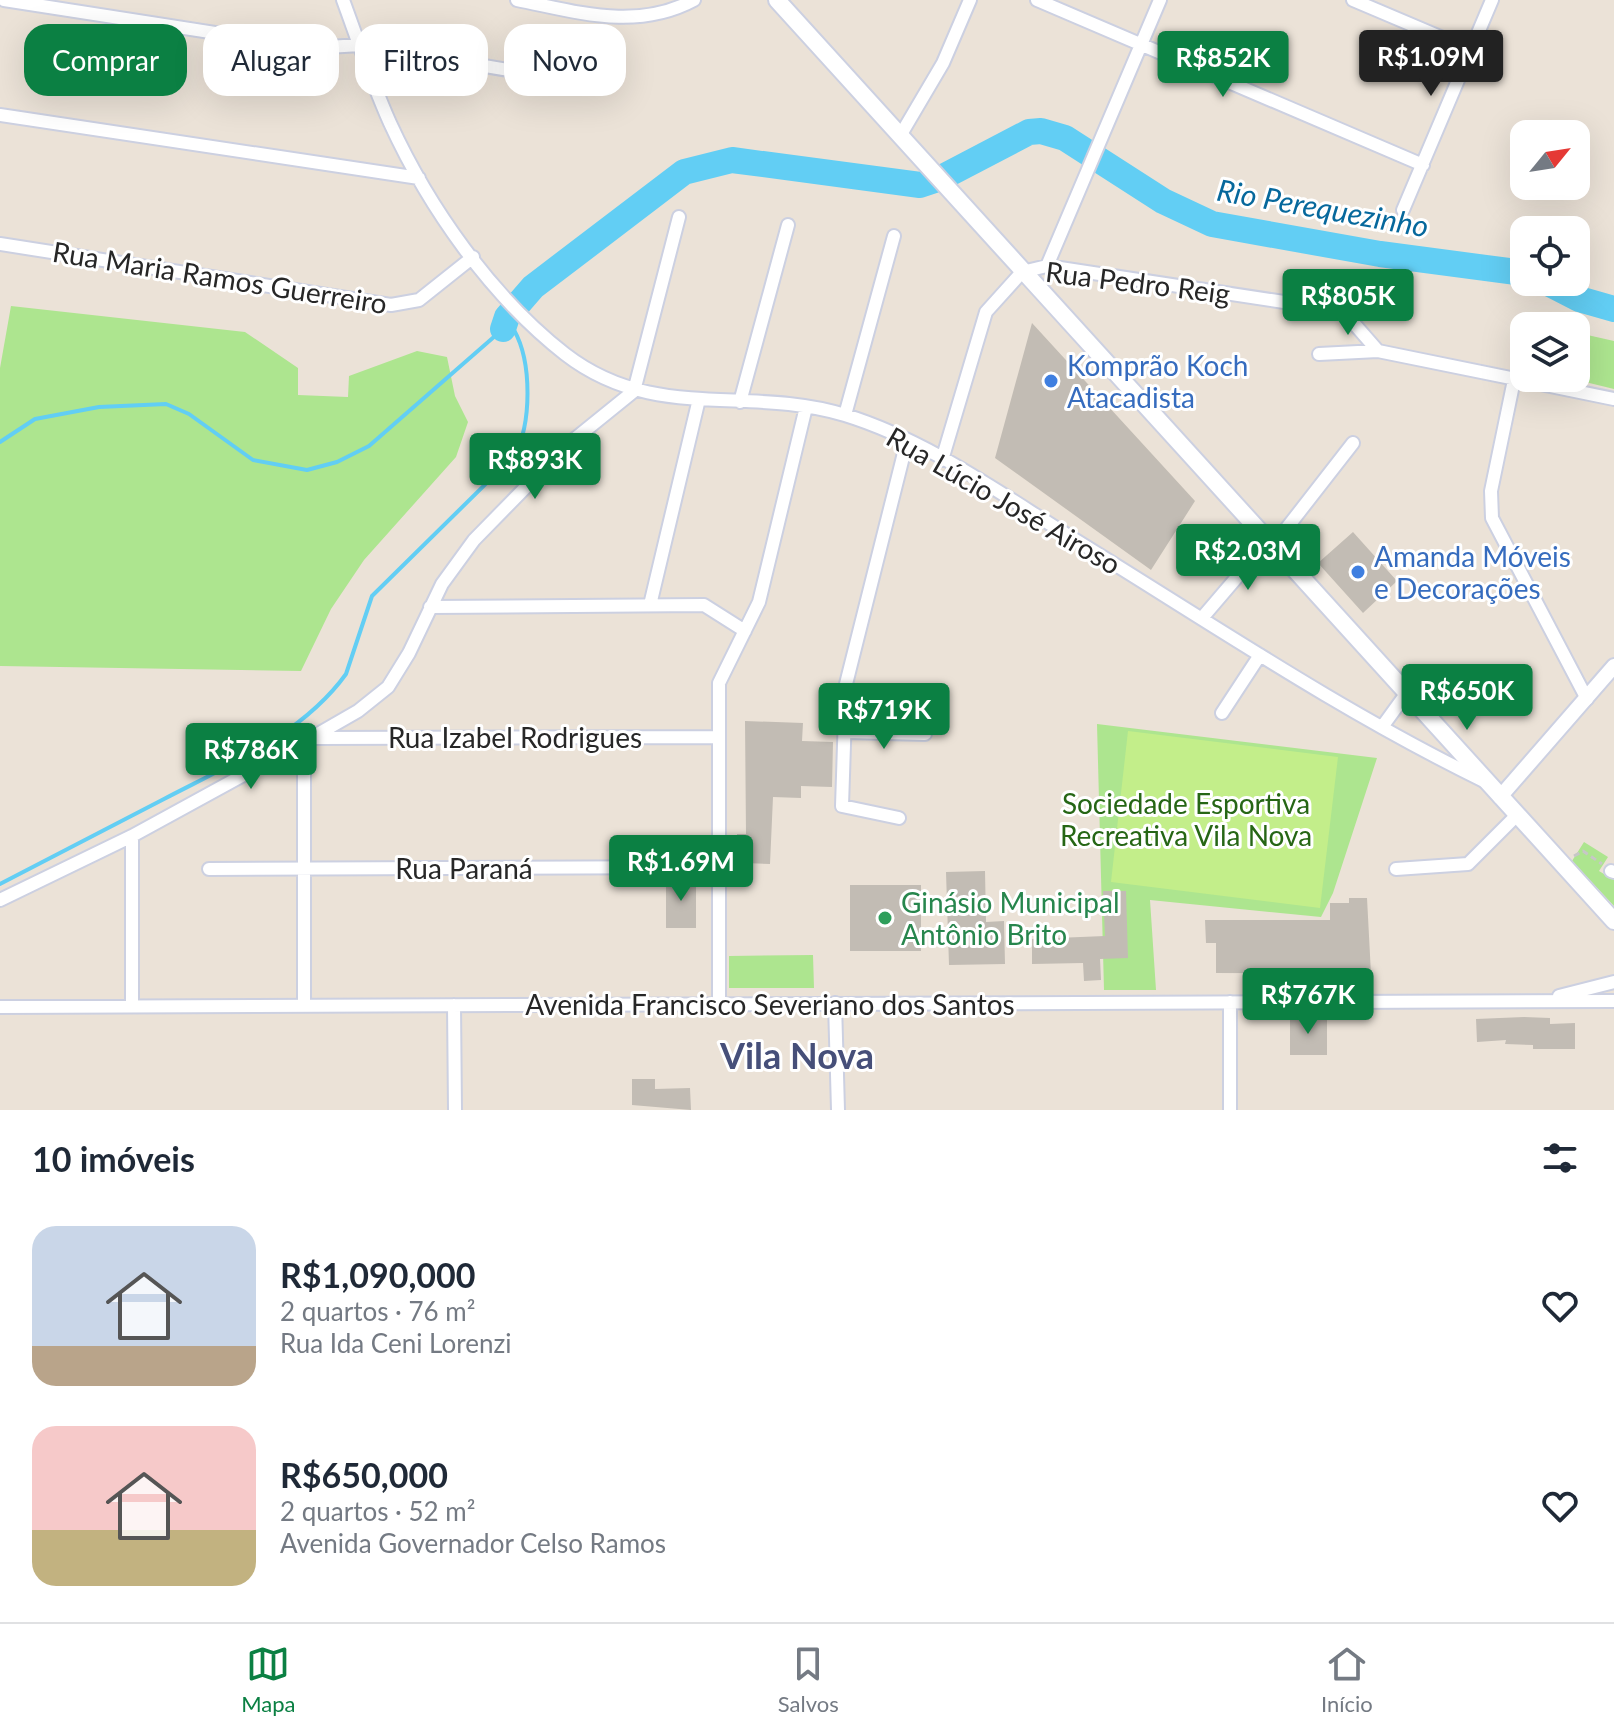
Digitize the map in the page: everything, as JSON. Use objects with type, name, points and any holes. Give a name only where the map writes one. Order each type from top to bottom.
[{"type":"main road","points":[[777,0],[1614,921]]},
{"type":"street","points":[[4,0],[312,48],[355,45]]},
{"type":"street","name":"Rua Lúcio José Airoso","points":[[343,0],[355,32]]},
{"type":"street","points":[[517,0],[627,19],[667,11],[694,0]]},
{"type":"street","points":[[900,136],[943,63],[970,0]]},
{"type":"street","points":[[1037,0],[1423,165]]},
{"type":"street","points":[[1047,266],[1160,0]]},
{"type":"street","points":[[1353,0],[1471,50]]},
{"type":"street","points":[[1403,210],[1492,0]]},
{"type":"street","name":"Rua Lúcio José Airoso","points":[[380,96],[419,178],[473,257],[522,316],[578,364],[634,391],[806,407],[845,415],[907,441],[1382,727],[1487,783]]},
{"type":"street","points":[[0,115],[419,178]]},
{"type":"street","points":[[0,900],[132,836],[308,740],[358,711],[388,687],[400,671],[430,607],[456,563],[506,505],[566,446],[634,391],[679,217]]},
{"type":"street","points":[[740,402],[788,225]]},
{"type":"street","points":[[845,415],[894,236]]},
{"type":"street","name":"Rua Maria Ramos Guerreiro","points":[[0,244],[391,305],[419,300],[473,257]]},
{"type":"street","name":"Rua Pedro Reig","points":[[1022,272],[1047,266],[1343,311],[1378,351]]},
{"type":"street","points":[[942,460],[979,327],[986,312],[1022,272]]},
{"type":"street","points":[[1319,354],[1378,351],[1510,379]]},
{"type":"street","points":[[1512,392],[1491,491],[1492,518],[1587,699]]},
{"type":"street","points":[[1577,392],[1614,399]]},
{"type":"street","points":[[650,605],[699,399]]},
{"type":"street","points":[[719,1004],[719,683],[759,602],[806,407]]},
{"type":"street","points":[[899,818],[842,806],[846,684],[907,441]]},
{"type":"street","points":[[1202,618],[1270,544],[1353,443]]},
{"type":"street","points":[[430,607],[704,605],[745,631]]},
{"type":"street","points":[[1222,713],[1260,655]]},
{"type":"street","points":[[1500,797],[1587,699],[1609,684],[1614,666]]},
{"type":"street","points":[[1382,727],[1406,694]]},
{"type":"street","points":[[844,732],[925,734]]},
{"type":"street","name":"Rua Izabel Rodrigues","points":[[308,740],[719,737]]},
{"type":"street","points":[[304,1005],[308,740]]},
{"type":"street","points":[[1396,869],[1468,864],[1517,815]]},
{"type":"street","points":[[132,836],[132,1006]]},
{"type":"street","name":"Rua Paraná","points":[[209,869],[719,867]]},
{"type":"street","name":"Avenida Francisco Severiano dos Santos","points":[[1540,1001],[1614,982]]},
{"type":"street","name":"Avenida Francisco Severiano dos Santos","points":[[0,1007],[1614,1001]]},
{"type":"street","points":[[1230,1002],[1230,1110]]},
{"type":"street","points":[[835,1003],[838,1110]]},
{"type":"street","points":[[454,1005],[455,1110]]},
{"type":"path","points":[[1561,863],[1583,851],[1613,871]]},
{"type":"green space","points":[[11,306],[245,332],[298,368],[298,395],[348,397],[349,376],[417,351],[447,357],[455,396],[468,422],[456,457],[364,560],[331,609],[301,671],[0,666],[0,368]]},
{"type":"green space","points":[[1590,336],[1614,341],[1614,389],[1590,383]]},
{"type":"green space","name":"Sociedade Esportiva Recreativa Vila Nova","points":[[1097,724],[1377,758],[1333,893],[1321,917],[1150,900],[1156,990],[1104,990]]},
{"type":"green space","name":"Sociedade Esportiva Recreativa Vila Nova","points":[[1128,731],[1338,757],[1320,908],[1111,882]]},
{"type":"green space","points":[[1584,842],[1608,857],[1599,871],[1614,880],[1614,906],[1572,861]]},
{"type":"green space","points":[[813,955],[814,988],[729,988],[729,956]]},
{"type":"building","name":"Komprão Koch Atacadista","points":[[1032,323],[1195,501],[1151,570],[995,458]]},
{"type":"building","name":"Amanda Móveis e Decorações","points":[[1353,532],[1397,581],[1363,613],[1318,563]]},
{"type":"building","points":[[745,721],[803,723],[802,741],[833,742],[832,787],[801,786],[801,798],[773,797],[770,864],[745,863],[745,852],[737,852],[737,834],[746,834]]},
{"type":"building","points":[[985,871],[986,922],[1004,921],[1005,964],[949,965],[946,872]]},
{"type":"building","points":[[666,877],[696,878],[696,928],[666,928]]},
{"type":"building","name":"Ginásio Municipal Antônio Brito","points":[[850,885],[921,885],[921,951],[850,951]]},
{"type":"building","points":[[1103,891],[1126,891],[1128,958],[1100,959],[1101,980],[1084,981],[1083,963],[1032,964],[1032,939],[1105,936]]},
{"type":"building","points":[[1349,898],[1367,898],[1371,974],[1216,973],[1216,943],[1206,943],[1205,920],[1330,920],[1330,903],[1349,903]]},
{"type":"building","points":[[1290,1017],[1327,1017],[1327,1055],[1290,1055]]},
{"type":"building","points":[[1550,1018],[1550,1024],[1575,1023],[1575,1049],[1533,1049],[1533,1045],[1505,1044],[1506,1040],[1477,1042],[1476,1019]]},
{"type":"building","points":[[632,1079],[655,1079],[655,1089],[690,1088],[691,1110],[632,1105]]},
{"type":"waterway","name":"Rio Perequezinho","points":[[503,329],[507,317],[533,287],[684,172],[732,160],[920,185],[941,178],[1029,132],[1041,131],[1065,138],[1163,201],[1212,224],[1380,254],[1510,271]]},
{"type":"waterway","name":"Rio Perequezinho","points":[[1573,296],[1614,309]]},
{"type":"waterway","name":"Rio Perequezinho","points":[[0,442],[35,419],[99,407],[166,404],[189,414],[253,460],[307,470],[337,462],[369,446],[503,329],[514,330],[527,375],[527,411],[514,456],[372,596],[346,674],[328,695],[286,731],[238,761],[0,884]]},
{"type":"place","name":"Komprão Koch Atacadista","points":[[1051,381]]},
{"type":"place","name":"Amanda Móveis e Decorações","points":[[1358,572]]},
{"type":"place","name":"Ginásio Municipal Antônio Brito","points":[[885,918]]},
{"type":"district","name":"Vila Nova","points":[[797,1055]]}]
